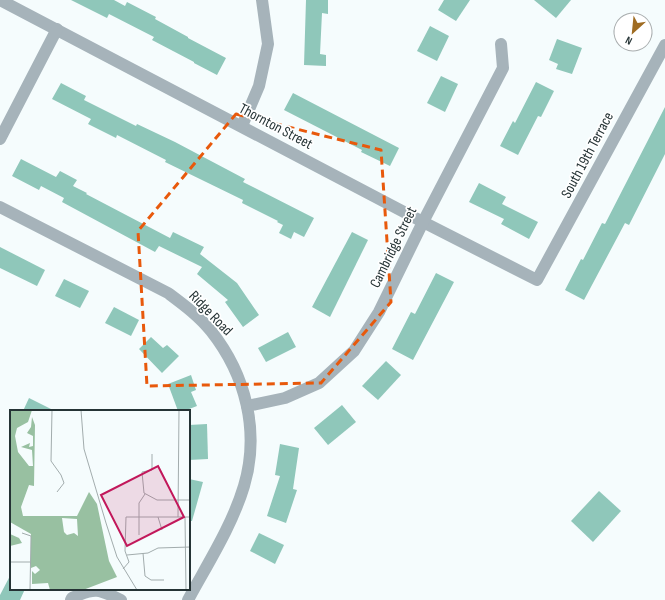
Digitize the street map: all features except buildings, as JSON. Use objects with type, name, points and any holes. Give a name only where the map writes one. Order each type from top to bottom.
[{"type":"street","name":"Thornton Street","points":[[0,0],[423,222],[537,280]]},
{"type":"street","points":[[242,126],[259,86],[268,44],[262,0]]},
{"type":"street","points":[[0,139],[57,29]]},
{"type":"street","name":"Cambridge Street","points":[[247,406],[285,398],[319,383],[354,351],[379,312],[423,222],[504,68],[501,44]]},
{"type":"street","name":"South 19th Terrace","points":[[537,280],[665,45]]},
{"type":"street","name":"Ridge Road","points":[[0,207],[168,293],[191,310],[211,331],[225,351],[241,383],[250,418],[251,453],[244,486],[226,530],[188,600]]},
{"type":"street","points":[[71,600],[72,598],[85,592],[102,590],[121,600]]},
{"type":"highlighted area","points":[[236,114],[381,150],[391,302],[321,383],[147,386],[138,231]]}]
